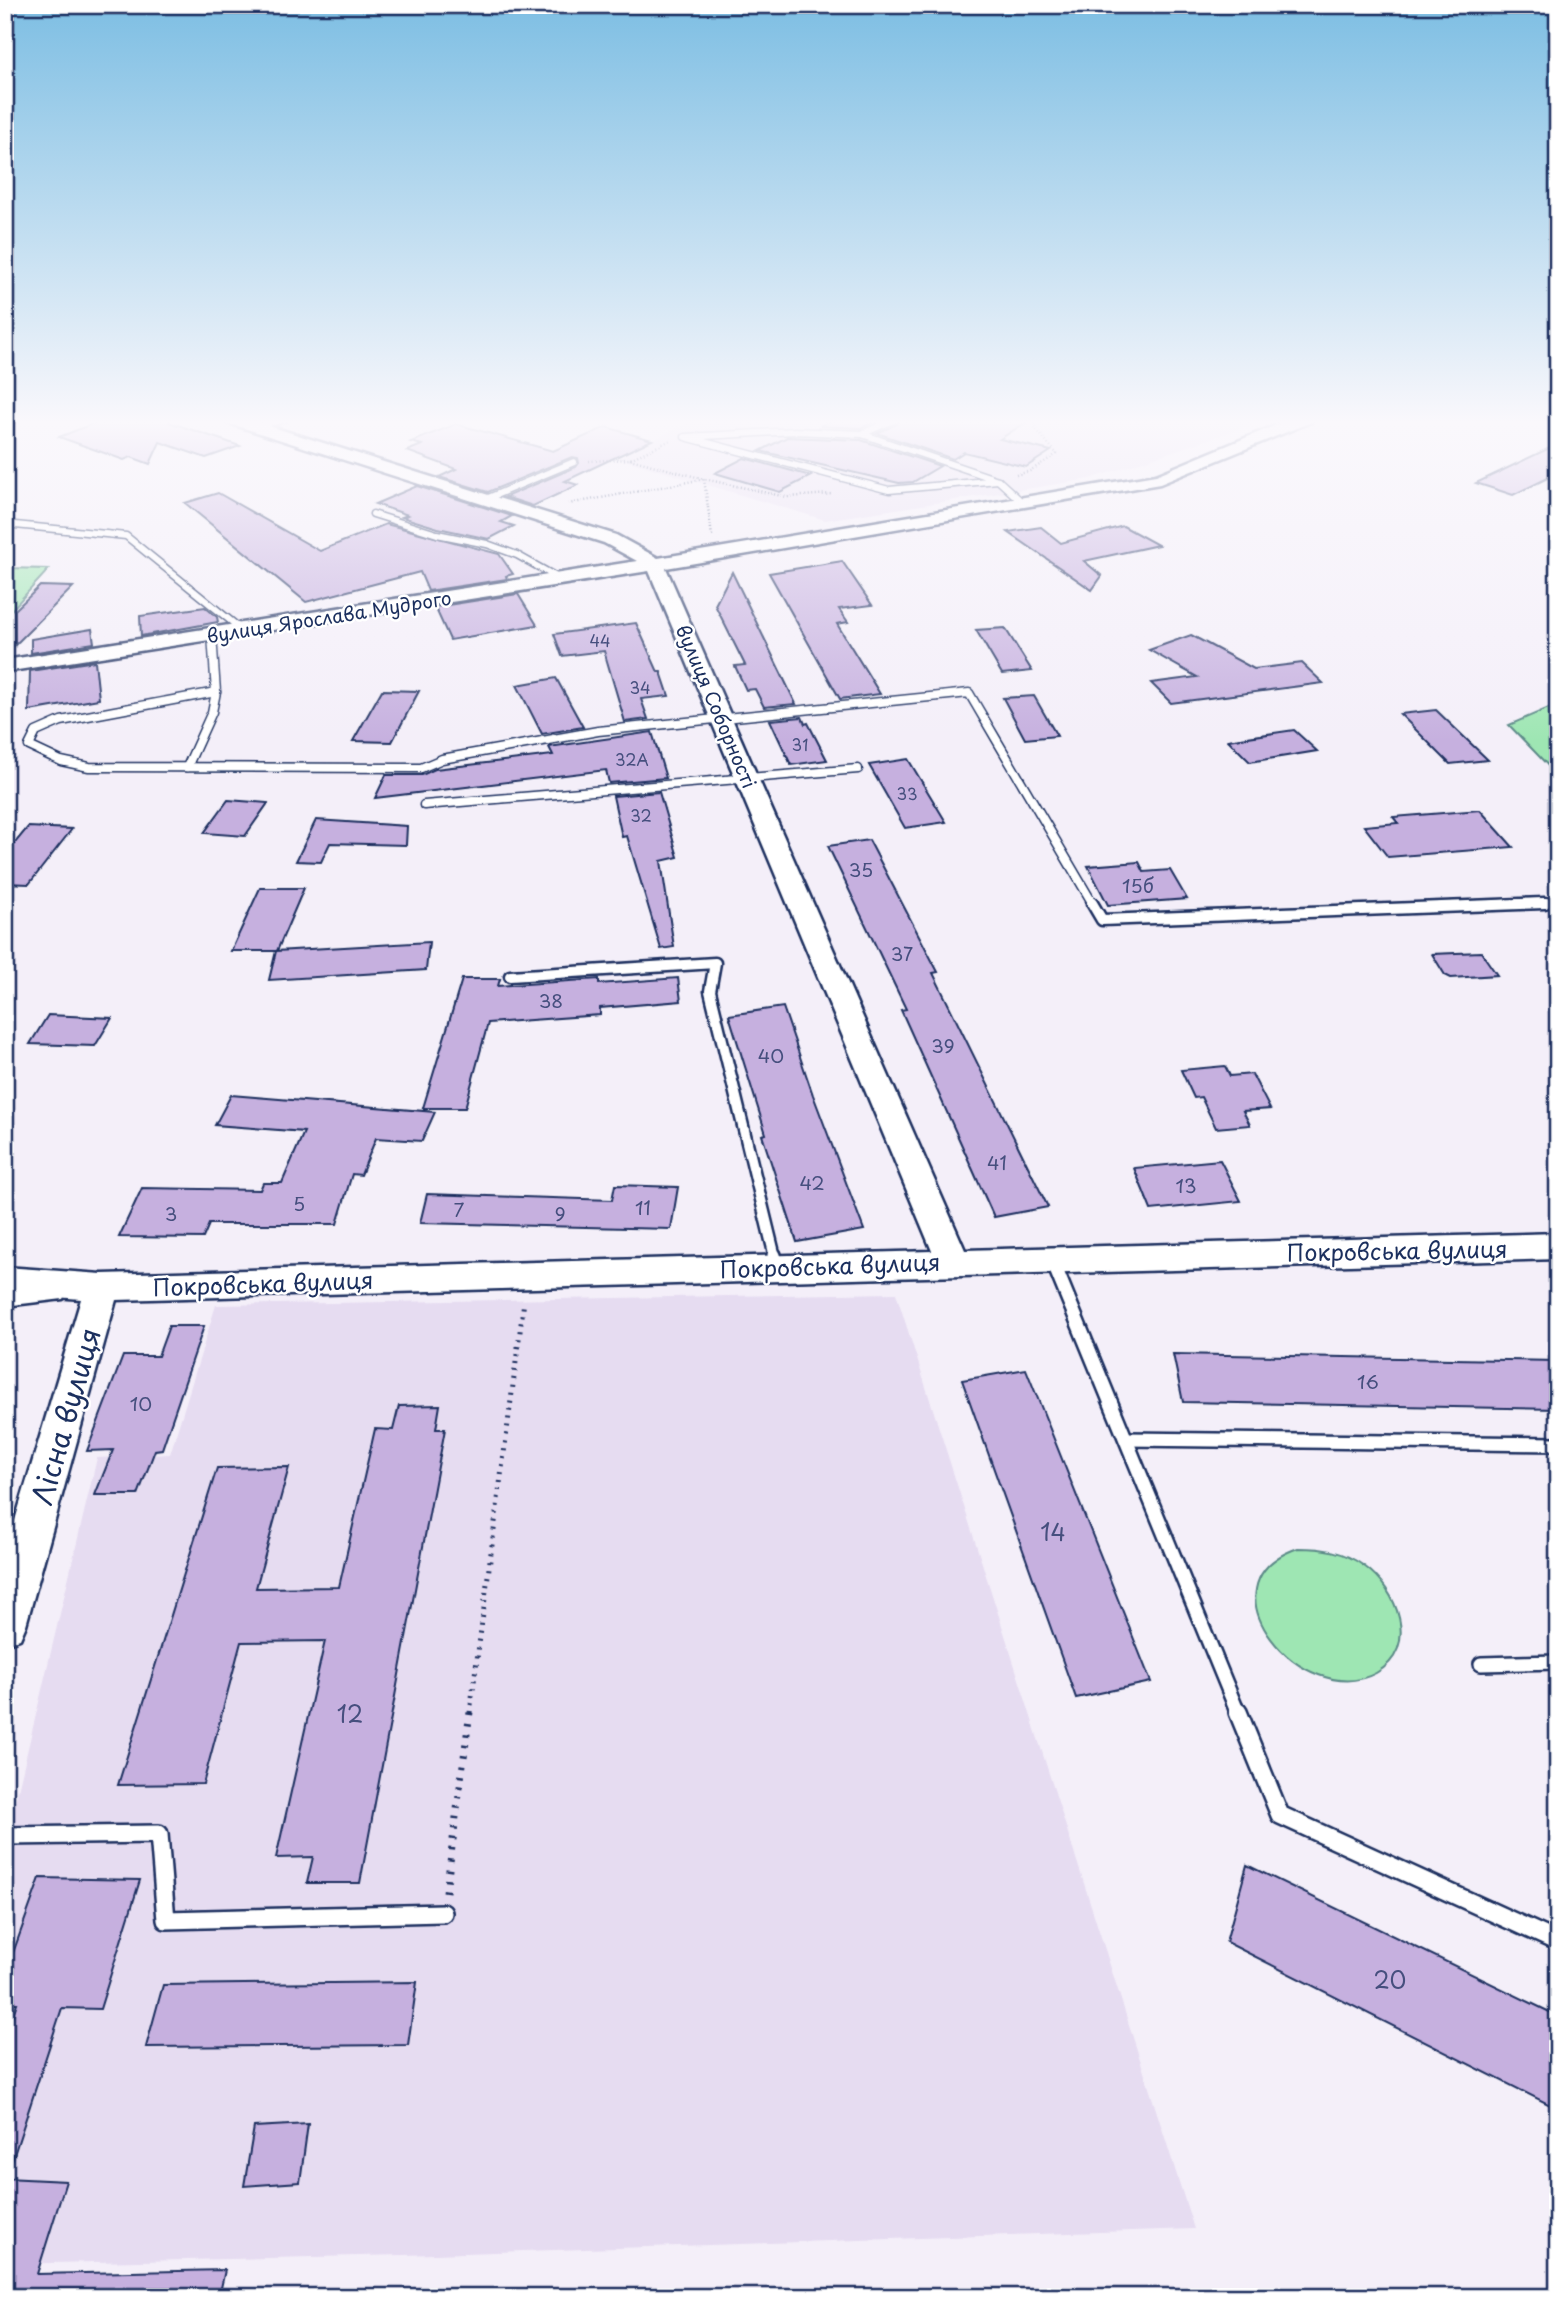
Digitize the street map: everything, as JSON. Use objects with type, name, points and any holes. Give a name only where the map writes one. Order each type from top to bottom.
[{"type":"main road","points":[[571,526],[610,539],[654,564]]},
{"type":"main road","name":"вулиця Ярослава Мудрого","points":[[5,666],[877,526]]},
{"type":"main road","name":"вулиця Соборності","points":[[654,564],[666,585],[953,1261]]},
{"type":"main road","name":"Покровська вулиця","points":[[5,1280],[102,1287],[1558,1246]]},
{"type":"main road","name":"Лісна вулиця","points":[[5,1625],[102,1287]]},
{"type":"street","name":"Покровська вулиця","points":[[5,1296],[102,1287]]},
{"type":"lane","points":[[28,526],[126,537],[242,630]]},
{"type":"lane","points":[[413,526],[487,544],[517,555],[560,579]]},
{"type":"lane","points":[[187,767],[212,712],[216,692],[212,635]]},
{"type":"lane","points":[[216,692],[61,721],[38,730],[28,743],[38,752],[89,767],[421,768],[442,759],[598,731],[969,694],[1102,920],[1558,902]]},
{"type":"lane","points":[[424,805],[858,768]]},
{"type":"lane","points":[[510,976],[715,963],[710,991],[777,1267]]},
{"type":"lane","points":[[1051,1259],[1280,1815],[1558,1942]]},
{"type":"lane","points":[[1126,1439],[1558,1444]]},
{"type":"lane","points":[[1481,1664],[1558,1662]]},
{"type":"lane","points":[[5,1836],[159,1834],[166,1920],[443,1913]]},
{"type":"path","points":[[710,526],[714,554]]},
{"type":"path","points":[[443,1913],[528,1276]]},
{"type":"shaded area","points":[[896,1293],[1194,2229],[404,2255],[5,2264],[5,1845],[97,1458],[170,1454],[216,1305]]},
{"type":"green space","points":[[5,568],[49,569],[5,617]]},
{"type":"green space","points":[[1558,704],[1558,776],[1509,725]]},
{"type":"green space","points":[[1298,1548],[1325,1550],[1349,1557],[1376,1576],[1386,1589],[1394,1603],[1401,1634],[1398,1649],[1390,1662],[1376,1673],[1348,1680],[1319,1675],[1292,1660],[1271,1639],[1258,1614],[1256,1588],[1269,1565]]},
{"type":"building","points":[[214,526],[277,526],[320,551],[380,526],[395,526],[499,554],[513,574],[506,576],[507,579],[428,591],[420,572],[306,602]]},
{"type":"building","points":[[433,526],[513,526],[489,539]]},
{"type":"building","points":[[1124,526],[1158,545],[1084,561],[1102,576],[1092,590],[1008,532],[1041,527],[1061,543]]},
{"type":"building","points":[[842,561],[872,605],[839,609],[848,622],[837,624],[880,694],[840,699],[769,573]]},
{"type":"building","points":[[732,572],[796,704],[764,707],[755,689],[746,690],[735,666],[745,665],[715,605]]},
{"type":"building","points":[[40,586],[73,587],[15,645],[15,610]]},
{"type":"building","points":[[518,594],[537,625],[450,640],[435,607]]},
{"type":"building","points":[[205,607],[217,617],[218,622],[141,636],[140,616]]},
{"type":"building","points":[[636,623],[658,672],[661,672],[669,696],[641,699],[648,719],[625,722],[604,651],[562,656],[554,634]]},
{"type":"building","points":[[1005,628],[1032,671],[1002,674],[976,630]]},
{"type":"building","points":[[92,629],[94,643],[31,653],[31,639]]},
{"type":"building","points":[[1191,635],[1254,669],[1302,663],[1323,683],[1171,703],[1151,683],[1197,677],[1149,650]]},
{"type":"building","points":[[95,661],[99,699],[29,711],[30,671]]},
{"type":"building","points":[[556,678],[583,727],[542,734],[517,685]]},
{"type":"building","points":[[382,690],[419,691],[392,742],[353,741]]},
{"type":"building","points":[[1034,696],[1057,736],[1025,739],[1003,698]]},
{"type":"building","points":[[1436,710],[1488,760],[1450,764],[1400,714]]},
{"type":"building","points":[[802,717],[805,724],[808,723],[827,760],[791,765],[770,720]]},
{"type":"building","points":[[1294,730],[1317,751],[1250,762],[1228,740]]},
{"type":"building","points":[[652,732],[666,778],[609,783],[606,770],[375,798],[386,775],[422,775],[435,769],[553,755],[549,747]]},
{"type":"building","points":[[908,759],[946,822],[905,828],[869,765]]},
{"type":"building","points":[[659,792],[678,857],[661,861],[674,947],[661,949],[627,836],[622,837],[613,796]]},
{"type":"building","points":[[228,800],[268,803],[245,836],[204,833]]},
{"type":"building","points":[[1480,810],[1513,847],[1388,857],[1364,826],[1398,823],[1393,817]]},
{"type":"building","points":[[316,820],[407,826],[406,845],[330,843],[321,862],[296,861]]},
{"type":"building","points":[[28,827],[72,829],[29,884],[5,883],[5,855]]},
{"type":"building","points":[[869,840],[938,972],[933,973],[1048,1207],[994,1217],[901,1010],[906,1009],[828,846]]},
{"type":"building","points":[[1139,862],[1144,872],[1170,870],[1187,899],[1108,905],[1088,866]]},
{"type":"building","points":[[260,888],[304,888],[277,951],[231,951]]},
{"type":"building","points":[[429,942],[426,970],[269,980],[276,951]]},
{"type":"building","points":[[1481,952],[1497,975],[1451,978],[1445,975],[1432,954]]},
{"type":"building","points":[[678,978],[681,1001],[600,1008],[600,1015],[488,1023],[465,1108],[423,1108],[462,979],[500,979],[498,986],[599,979],[599,984]]},
{"type":"building","points":[[783,1007],[864,1230],[797,1242],[762,1135],[766,1134],[729,1015]]},
{"type":"building","points":[[48,1015],[112,1018],[95,1046],[30,1044]]},
{"type":"building","points":[[1225,1066],[1230,1076],[1252,1074],[1270,1109],[1243,1111],[1250,1125],[1216,1128],[1201,1097],[1194,1098],[1181,1070]]},
{"type":"building","points":[[231,1095],[435,1112],[422,1141],[376,1138],[361,1175],[352,1174],[337,1224],[209,1224],[203,1238],[119,1237],[142,1188],[260,1190],[263,1183],[282,1183],[304,1132],[215,1125]]},
{"type":"building","points":[[1220,1160],[1241,1201],[1151,1210],[1134,1168]]},
{"type":"building","points":[[615,1185],[678,1187],[671,1229],[420,1223],[427,1194],[612,1200]]},
{"type":"building","points":[[169,1326],[204,1326],[162,1449],[155,1450],[138,1495],[95,1495],[113,1450],[87,1451],[123,1356],[158,1356]]},
{"type":"building","points":[[1173,1354],[1558,1361],[1558,1409],[1183,1402]]},
{"type":"building","points":[[1026,1369],[1151,1682],[1076,1698],[962,1380]]},
{"type":"building","points":[[440,1405],[436,1429],[445,1429],[360,1883],[307,1883],[313,1857],[276,1858],[325,1641],[241,1642],[203,1784],[118,1785],[217,1468],[289,1467],[256,1588],[339,1587],[375,1429],[393,1430],[399,1406]]},
{"type":"building","points":[[1247,1865],[1558,2016],[1558,2109],[1226,1942]]},
{"type":"building","points":[[40,1878],[140,1880],[100,2009],[62,2008],[10,2167],[5,2167],[5,2038],[17,2003],[5,2003],[5,1975]]},
{"type":"building","points":[[417,1982],[408,2045],[146,2047],[163,1985]]},
{"type":"building","points":[[308,2124],[300,2182],[244,2186],[254,2127]]},
{"type":"building","points":[[5,2178],[66,2181],[37,2274],[225,2270],[219,2297],[5,2297]]}]
